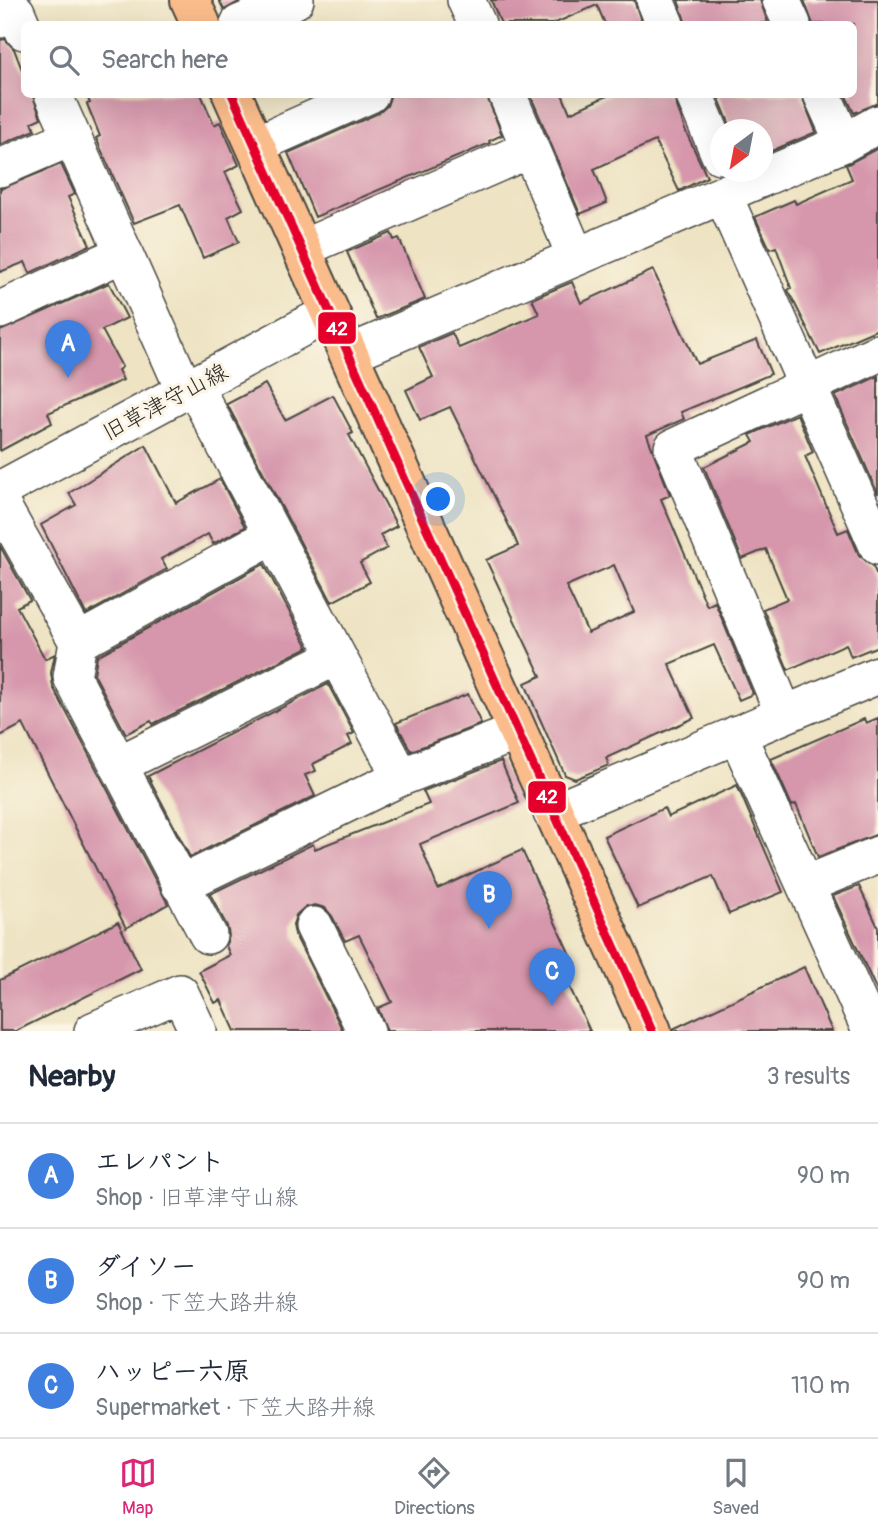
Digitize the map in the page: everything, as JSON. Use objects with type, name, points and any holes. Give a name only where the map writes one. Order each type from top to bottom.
[{"type":"main road","points":[[190,0],[200,21]]},
{"type":"main road","points":[[234,98],[330,313],[351,353],[552,813],[652,1031]]},
{"type":"street","points":[[246,21],[295,0]]},
{"type":"street","points":[[466,0],[476,21]]},
{"type":"street","points":[[655,0],[664,21]]},
{"type":"street","points":[[781,0],[791,21]]},
{"type":"street","points":[[0,19],[16,12],[21,24]]},
{"type":"street","points":[[55,98],[124,253],[190,388],[273,535],[401,777]]},
{"type":"street","points":[[255,145],[361,98]]},
{"type":"street","points":[[509,98],[576,257]]},
{"type":"street","points":[[696,98],[710,132]]},
{"type":"street","points":[[824,98],[844,144]]},
{"type":"street","points":[[351,353],[576,257],[729,185],[844,144],[878,124]]},
{"type":"street","points":[[0,168],[72,136]]},
{"type":"street","points":[[301,249],[530,149]]},
{"type":"street","points":[[729,185],[806,386],[874,525]]},
{"type":"street","points":[[0,310],[124,253]]},
{"type":"street","name":"旧草津守山線","points":[[0,491],[330,313]]},
{"type":"street","points":[[784,714],[673,448],[878,353]]},
{"type":"street","points":[[0,503],[78,642],[72,677],[208,935]]},
{"type":"street","points":[[78,642],[273,535]]},
{"type":"street","points":[[118,765],[337,656]]},
{"type":"street","points":[[552,813],[878,675]]},
{"type":"street","points":[[180,885],[401,777],[517,732]]},
{"type":"street","points":[[737,734],[873,1028]]},
{"type":"street","points":[[805,885],[878,855]]},
{"type":"street","points":[[314,926],[366,1031]]},
{"type":"street","points":[[93,1031],[180,993],[198,1031]]},
{"type":"building","points":[[219,0],[242,0],[224,10]]},
{"type":"building","points":[[491,0],[634,0],[641,21],[604,21],[597,5],[560,21],[500,21]]},
{"type":"building","points":[[678,0],[760,0],[767,21],[685,21]]},
{"type":"building","points":[[804,0],[878,0],[878,103],[854,113],[847,98],[857,98],[857,21],[812,21]]},
{"type":"building","points":[[5,39],[14,49],[21,67],[21,98],[34,98],[41,118],[32,122],[35,130],[0,145],[0,40]]},
{"type":"building","points":[[88,98],[203,98],[214,125],[220,122],[239,165],[225,172],[243,209],[228,217],[239,242],[203,258],[180,205],[134,223],[96,138],[100,136],[87,104],[90,103]]},
{"type":"building","points":[[390,98],[488,98],[502,135],[489,141],[490,143],[315,217],[288,153],[379,113],[387,106]]},
{"type":"building","points":[[532,98],[564,98],[570,113],[602,98],[674,98],[685,130],[707,177],[679,191],[655,141],[594,169],[607,203],[580,214]]},
{"type":"building","points":[[719,98],[803,98],[816,132],[773,150],[773,119],[727,119]]},
{"type":"building","points":[[878,148],[878,329],[820,354],[788,290],[791,288],[776,247],[770,249],[755,217],[794,200],[796,204],[852,179],[846,165]]},
{"type":"building","points":[[61,164],[75,194],[68,197],[90,245],[30,273],[25,262],[0,272],[0,189]]},
{"type":"building","points":[[391,233],[394,240],[399,238],[425,299],[376,319],[347,252]]},
{"type":"building","points":[[653,270],[697,364],[757,340],[771,374],[681,412],[684,419],[647,435],[670,495],[661,499],[707,606],[715,602],[753,694],[739,700],[714,645],[669,664],[694,718],[606,758],[609,765],[575,779],[565,775],[525,683],[541,676],[486,560],[518,546],[513,534],[450,407],[420,420],[406,390],[433,377],[419,347],[452,333],[459,348],[539,314],[532,299],[572,282],[581,303]],"holes":[[[614,565],[634,612],[588,633],[566,586]]]},
{"type":"building","points":[[109,283],[127,318],[102,330],[122,367],[118,370],[123,380],[48,413],[52,423],[0,451],[0,331]]},
{"type":"building","points":[[878,376],[878,494],[835,396]]},
{"type":"building","points":[[265,384],[285,420],[333,395],[353,433],[349,435],[397,526],[380,535],[387,548],[360,563],[370,582],[332,602],[227,404]]},
{"type":"building","points":[[797,414],[813,452],[805,456],[838,533],[848,529],[859,555],[873,566],[878,578],[878,646],[851,657],[846,644],[788,670],[763,609],[787,599],[766,549],[742,559],[704,467],[754,442],[750,435]]},
{"type":"building","points":[[146,445],[176,503],[220,479],[245,527],[213,544],[208,534],[161,559],[167,569],[86,614],[41,525],[76,505],[69,493]]},
{"type":"building","points":[[0,546],[30,600],[17,607],[45,659],[55,654],[51,673],[53,687],[168,904],[126,928],[23,724],[0,736]]},
{"type":"building","points":[[264,564],[308,647],[153,724],[151,721],[126,734],[94,674],[97,656]]},
{"type":"building","points":[[328,684],[354,733],[348,736],[352,744],[313,764],[316,771],[305,775],[315,796],[190,857],[148,776]]},
{"type":"building","points":[[468,694],[481,724],[411,751],[396,723]]},
{"type":"building","points":[[878,718],[878,834],[818,857],[796,804],[792,806],[771,759],[864,719],[866,723]]},
{"type":"building","points":[[501,761],[519,803],[420,844],[438,889],[522,850],[571,957],[558,962],[590,1031],[387,1031],[378,1008],[392,1002],[359,935],[345,941],[332,916],[325,908],[315,905],[304,908],[296,915],[293,925],[295,935],[343,1031],[235,1031],[221,1000],[215,1003],[199,971],[230,955],[226,946],[229,936],[227,926],[210,894],[313,844],[315,849],[429,804],[423,791]]},
{"type":"building","points":[[737,785],[783,892],[729,914],[713,876],[638,908],[604,836],[664,808],[668,817]]},
{"type":"building","points":[[859,886],[878,927],[878,993],[833,896]]},
{"type":"building","points":[[118,922],[141,969],[16,1031],[0,1031],[0,980]]},
{"type":"building","points":[[804,967],[832,1031],[673,1031],[673,1029]]},
{"type":"transit line","name":"42","points":[[234,98],[652,1031]]},
{"type":"place","name":"エレパント","points":[[68,378]]},
{"type":"place","name":"ダイソー","points":[[489,929]]},
{"type":"place","name":"ハッピー六原","points":[[552,1006]]}]
